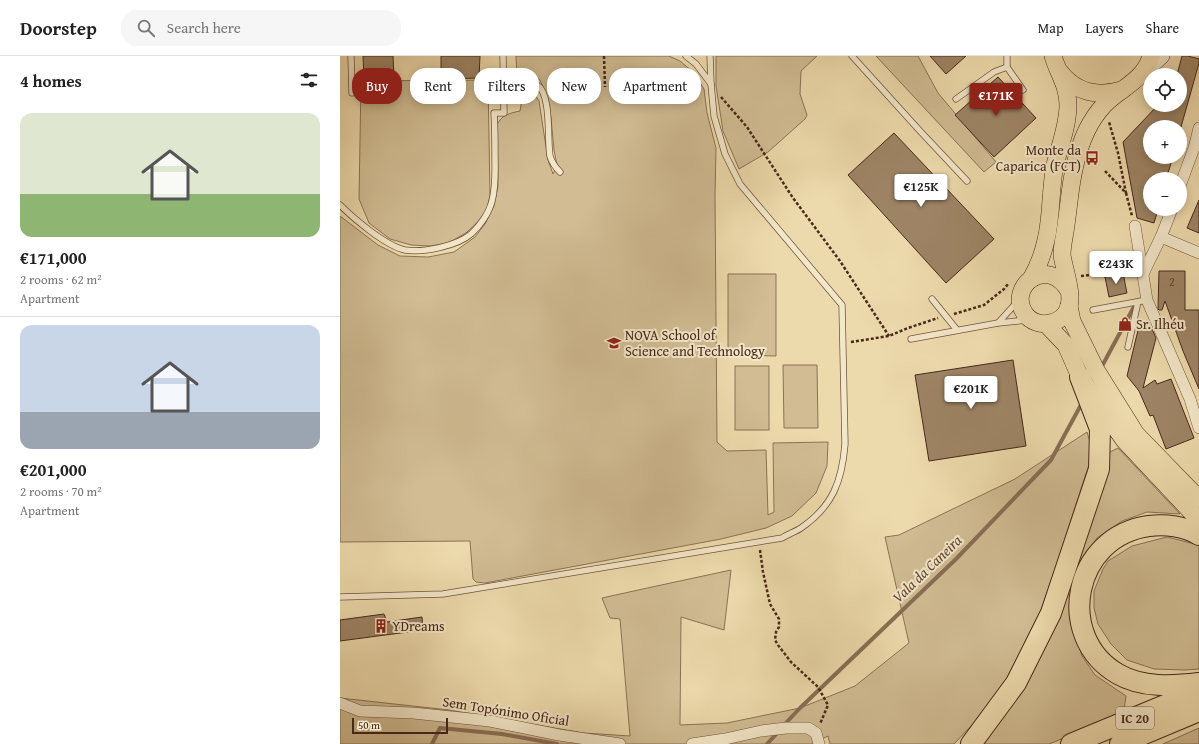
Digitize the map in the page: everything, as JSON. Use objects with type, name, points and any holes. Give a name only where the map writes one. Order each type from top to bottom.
[{"type":"highway","points":[[971,744],[1016,683],[1051,613],[1099,469],[1100,429],[1080,377]]},
{"type":"highway","points":[[1199,535],[1175,526],[1157,525],[1137,528],[1119,535],[1103,547],[1089,566],[1084,577],[1081,591],[1080,611],[1084,633],[1093,650],[1103,662],[1118,674],[1139,682],[1169,685],[1199,682]]},
{"type":"highway","name":"IC 20","points":[[1071,744],[1199,691]]},
{"type":"highway","name":"IC 20","points":[[1120,744],[1199,711]]},
{"type":"main road","points":[[1151,56],[1145,70],[1139,78],[1104,105],[1091,121],[1080,146],[1075,163],[1062,254],[1072,321],[1096,370],[1136,434],[1199,499]]},
{"type":"main road","points":[[1056,63],[1065,78],[1082,90],[1102,94],[1122,90]]},
{"type":"main road","points":[[1056,63],[1066,93],[1068,105],[1066,124],[1055,164],[1047,240],[1040,261],[1031,279],[1022,290],[1020,298],[1022,307],[1025,314],[1038,322],[1066,345],[1080,377],[1124,440],[1199,520]]},
{"type":"main road","points":[[1031,279],[1042,275],[1050,275],[1058,278],[1065,284],[1069,299],[1066,313],[1060,319],[1053,323],[1038,322]]},
{"type":"street","points":[[1139,78],[1162,56]]},
{"type":"street","points":[[1186,172],[1196,149],[1199,128]]},
{"type":"street","points":[[1143,272],[1161,237],[1169,216]]},
{"type":"street","points":[[1135,226],[1143,272],[1143,301],[1190,399],[1199,428]]},
{"type":"street","points":[[1161,237],[1199,253]]},
{"type":"street","name":"Sem Topónimo Oficial","points":[[340,703],[360,711],[413,713],[490,721],[559,735],[620,744]]},
{"type":"street","points":[[692,744],[761,731],[786,728],[808,728],[816,733],[820,743]]},
{"type":"lane","points":[[351,56],[352,93]]},
{"type":"lane","points":[[503,56],[503,68]]},
{"type":"lane","points":[[686,56],[696,64],[711,84]]},
{"type":"lane","points":[[340,597],[443,594],[782,538],[800,528],[817,515],[828,501],[837,485],[844,464],[845,444],[842,305],[740,184],[725,154],[714,116],[710,56]]},
{"type":"lane","points":[[852,56],[967,181]]},
{"type":"lane","points":[[1006,56],[1007,67],[1023,90]]},
{"type":"lane","points":[[956,99],[994,72],[1007,67]]},
{"type":"lane","points":[[539,86],[542,90],[546,104],[549,122],[550,155],[552,162],[560,172]]},
{"type":"lane","points":[[340,206],[384,241],[404,250],[424,251],[450,246],[470,235],[483,221],[492,202],[495,181],[494,113],[504,113],[504,104]]},
{"type":"lane","points":[[998,323],[1020,298]]},
{"type":"lane","points":[[932,299],[958,330]]},
{"type":"lane","points":[[1093,310],[1143,301],[1128,348]]},
{"type":"lane","points":[[911,339],[998,323],[1038,322]]},
{"type":"path","points":[[604,56],[605,87]]},
{"type":"path","points":[[711,84],[747,127],[793,198],[840,261],[888,336]]},
{"type":"path","points":[[1126,192],[1135,226]]},
{"type":"path","points":[[1078,277],[1128,270],[1143,272]]},
{"type":"path","points":[[843,343],[888,336],[908,328],[984,305],[1008,284]]},
{"type":"path","points":[[759,541],[763,572],[770,604],[779,619],[779,626],[776,632],[775,640],[791,662],[818,687],[828,705],[821,723],[812,730]]},
{"type":"shaded area","points":[[516,56],[669,56],[680,61],[688,68],[609,68],[609,104],[701,104],[701,84],[704,89],[707,113],[716,148],[717,442],[727,451],[766,450],[768,515],[774,512],[773,443],[828,442],[827,466],[816,493],[792,516],[766,528],[721,539],[485,583],[476,582],[473,579],[470,541],[340,542],[340,216],[378,245],[400,256],[428,257],[454,252],[475,237],[485,224],[494,206],[498,186],[497,125],[503,117],[520,111],[521,104],[539,104],[539,101],[548,160],[553,174],[557,165],[548,104],[601,104],[601,68],[547,68],[547,97],[539,79],[539,68],[517,68]]},
{"type":"shaded area","points":[[716,56],[817,56],[801,71],[800,94],[807,115],[805,119],[768,152],[739,169],[723,131],[716,86]]},
{"type":"shaded area","points":[[876,56],[918,56],[938,93],[996,162],[984,172]]},
{"type":"shaded area","points":[[466,80],[474,80],[474,104],[488,104],[490,195],[486,214],[466,233],[448,243],[431,246],[411,245],[390,239],[369,223],[359,199],[361,104],[402,104],[402,81],[410,81],[410,104],[466,104]]},
{"type":"shaded area","points":[[728,274],[776,274],[776,356],[728,355]]},
{"type":"shaded area","points":[[783,365],[817,365],[818,428],[784,428]]},
{"type":"shaded area","points":[[735,366],[769,366],[769,430],[735,430]]},
{"type":"shaded area","points":[[1087,432],[1093,452],[1027,651],[986,710],[954,744],[830,744],[828,736],[812,744],[340,744],[340,698],[449,710],[584,733],[630,736],[620,619],[610,618],[602,598],[731,570],[724,630],[681,617],[680,725],[727,723],[800,708],[855,686],[909,643],[885,537],[899,535],[1015,479]]},
{"type":"shaded area","points":[[1118,448],[1180,514],[1147,512],[1122,521],[1097,538],[1077,570],[1071,602],[1073,628],[1082,656],[1095,675],[1126,696],[1124,710],[1111,719],[1049,744],[977,744],[1020,690],[1108,453]]},
{"type":"shaded area","points":[[1167,537],[1199,545],[1199,669],[1154,669],[1127,660],[1111,644],[1098,624],[1094,608],[1094,591],[1108,561],[1132,546]]},
{"type":"shaded area","points":[[1199,728],[1199,744],[1163,744]]},
{"type":"building","points":[[363,56],[393,56],[394,68],[364,68]]},
{"type":"building","points":[[441,56],[480,56],[479,68],[474,68],[474,78],[466,78],[466,68],[441,68]]},
{"type":"building","points":[[930,56],[966,56],[946,74]]},
{"type":"building","points":[[1182,56],[1199,59],[1187,106],[1187,68],[1179,68]]},
{"type":"building","points":[[998,77],[1036,118],[994,157],[955,115]]},
{"type":"building","points":[[1151,112],[1185,112],[1183,120],[1144,120]]},
{"type":"building","points":[[1143,121],[1143,164],[1171,164],[1168,172],[1143,172],[1143,216],[1156,216],[1154,223],[1137,218],[1123,142]]},
{"type":"building","points":[[894,133],[994,239],[946,283],[848,175]]},
{"type":"building","points":[[1199,200],[1199,233],[1187,228]]},
{"type":"building","points":[[1159,271],[1185,271],[1185,310],[1199,310],[1199,389],[1183,351],[1165,301],[1162,310],[1158,309]]},
{"type":"building","points":[[1123,273],[1127,293],[1109,297],[1105,277]]},
{"type":"building","points":[[1139,326],[1152,329],[1156,338],[1143,388],[1155,380],[1157,384],[1171,379],[1194,438],[1166,449],[1153,415],[1150,416],[1139,391],[1127,376]]},
{"type":"building","points":[[1013,360],[1026,446],[929,461],[915,375]]},
{"type":"building","name":"YDreams","points":[[384,614],[387,622],[422,617],[423,630],[340,641],[340,620]]},
{"type":"waterway","name":"Vala da Caneira","points":[[1101,368],[1136,303]]},
{"type":"waterway","name":"Vala da Caneira","points":[[783,726],[956,559],[1051,460],[1082,403]]},
{"type":"waterway","name":"Vala da Caneira","points":[[432,744],[440,728],[502,734],[557,744]]},
{"type":"waterway","name":"Vala da Caneira","points":[[767,744],[779,731]]},
{"type":"place","name":"Monte da Caparica (FCT)","points":[[1092,158]]},
{"type":"place","name":"Sr. Ilhéu","points":[[1125,324]]},
{"type":"place","name":"NOVA School of Science and Technology","points":[[614,343]]},
{"type":"place","name":"YDreams","points":[[381,626]]}]
